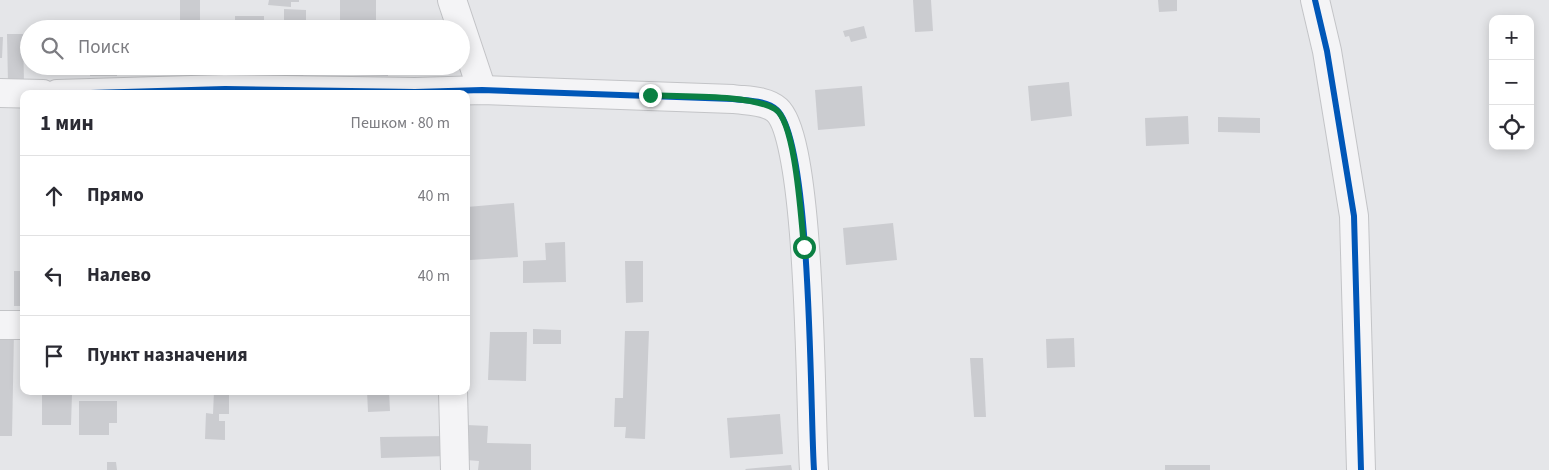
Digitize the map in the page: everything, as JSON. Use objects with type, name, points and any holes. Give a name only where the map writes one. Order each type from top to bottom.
[{"type":"street","points":[[452,0],[459,20]]},
{"type":"street","points":[[1315,0],[1327,51],[1354,216],[1361,470]]},
{"type":"street","points":[[470,54],[482,90]]},
{"type":"street","points":[[191,90],[281,90]]},
{"type":"street","points":[[470,91],[757,101],[777,110],[786,127],[796,165],[812,351],[814,470]]},
{"type":"street","points":[[0,92],[20,93]]},
{"type":"street","points":[[0,325],[20,325]]},
{"type":"street","points":[[453,395],[455,470]]},
{"type":"building","points":[[180,0],[200,0],[200,20],[180,20]]},
{"type":"building","points":[[269,0],[299,0],[299,2],[291,2],[291,7],[268,5]]},
{"type":"building","points":[[340,0],[376,0],[376,20],[340,20]]},
{"type":"building","points":[[913,0],[931,0],[933,31],[915,32]]},
{"type":"building","points":[[1158,0],[1177,0],[1177,11],[1159,12]]},
{"type":"building","points":[[284,9],[306,10],[306,20],[284,20]]},
{"type":"building","points":[[235,16],[264,16],[264,20],[235,20]]},
{"type":"building","points":[[864,26],[867,38],[851,42],[849,36],[845,37],[843,31]]},
{"type":"building","points":[[7,34],[20,34],[20,75],[24,75],[24,83],[8,83]]},
{"type":"building","points":[[0,37],[3,37],[2,58],[0,58]]},
{"type":"building","points":[[90,75],[117,75],[117,76]]},
{"type":"building","points":[[202,75],[263,75],[263,76]]},
{"type":"building","points":[[269,75],[303,75],[303,81],[269,80]]},
{"type":"building","points":[[354,75],[388,75],[388,76]]},
{"type":"building","points":[[1069,82],[1072,116],[1031,121],[1028,86]]},
{"type":"building","points":[[862,86],[865,126],[818,130],[815,90]]},
{"type":"building","points":[[1188,116],[1189,144],[1146,146],[1145,118]]},
{"type":"building","points":[[1218,117],[1260,118],[1260,133],[1218,132]]},
{"type":"building","points":[[514,203],[518,257],[470,260],[470,207]]},
{"type":"building","points":[[893,223],[897,260],[846,265],[843,228]]},
{"type":"building","points":[[565,242],[566,282],[523,283],[523,261],[546,260],[545,243]]},
{"type":"building","points":[[625,261],[643,261],[643,302],[626,303]]},
{"type":"building","points":[[14,271],[20,271],[20,306],[14,306]]},
{"type":"building","points":[[533,329],[561,330],[561,344],[533,344]]},
{"type":"building","points":[[625,331],[649,331],[645,439],[625,438],[626,427],[614,427],[615,398],[623,398]]},
{"type":"building","points":[[0,332],[14,332],[12,436],[0,436]]},
{"type":"building","points":[[490,332],[527,332],[526,381],[488,380]]},
{"type":"building","points":[[1074,338],[1075,367],[1047,368],[1046,339]]},
{"type":"building","points":[[970,358],[983,358],[986,417],[974,417]]},
{"type":"building","points":[[42,395],[72,395],[71,425],[42,425]]},
{"type":"building","points":[[214,395],[229,395],[229,414],[219,414],[219,421],[225,421],[225,440],[205,439],[206,413],[213,414]]},
{"type":"building","points":[[367,395],[389,395],[390,411],[368,412]]},
{"type":"building","points":[[79,401],[117,401],[117,423],[109,423],[109,435],[79,435]]},
{"type":"building","points":[[780,414],[783,454],[730,458],[727,418]]},
{"type":"building","points":[[467,425],[488,426],[487,443],[531,444],[531,470],[478,470],[479,461],[466,460]]},
{"type":"building","points":[[447,436],[447,456],[381,458],[380,437]]},
{"type":"building","points":[[107,462],[116,462],[117,470],[107,470]]},
{"type":"building","points":[[791,465],[792,470],[745,469]]},
{"type":"building","points":[[1165,465],[1210,465],[1210,470],[1165,470]]},
{"type":"cycle path","points":[[1315,0],[1327,51],[1354,216],[1361,470]]},
{"type":"cycle path","points":[[191,90],[288,90]]},
{"type":"cycle path","points":[[470,90],[733,99],[756,101],[767,104],[777,110],[788,132],[797,172],[803,223],[810,339],[814,470]]},
{"type":"route","points":[[650,95],[757,101],[777,110],[786,127],[796,165],[804,247]]}]
